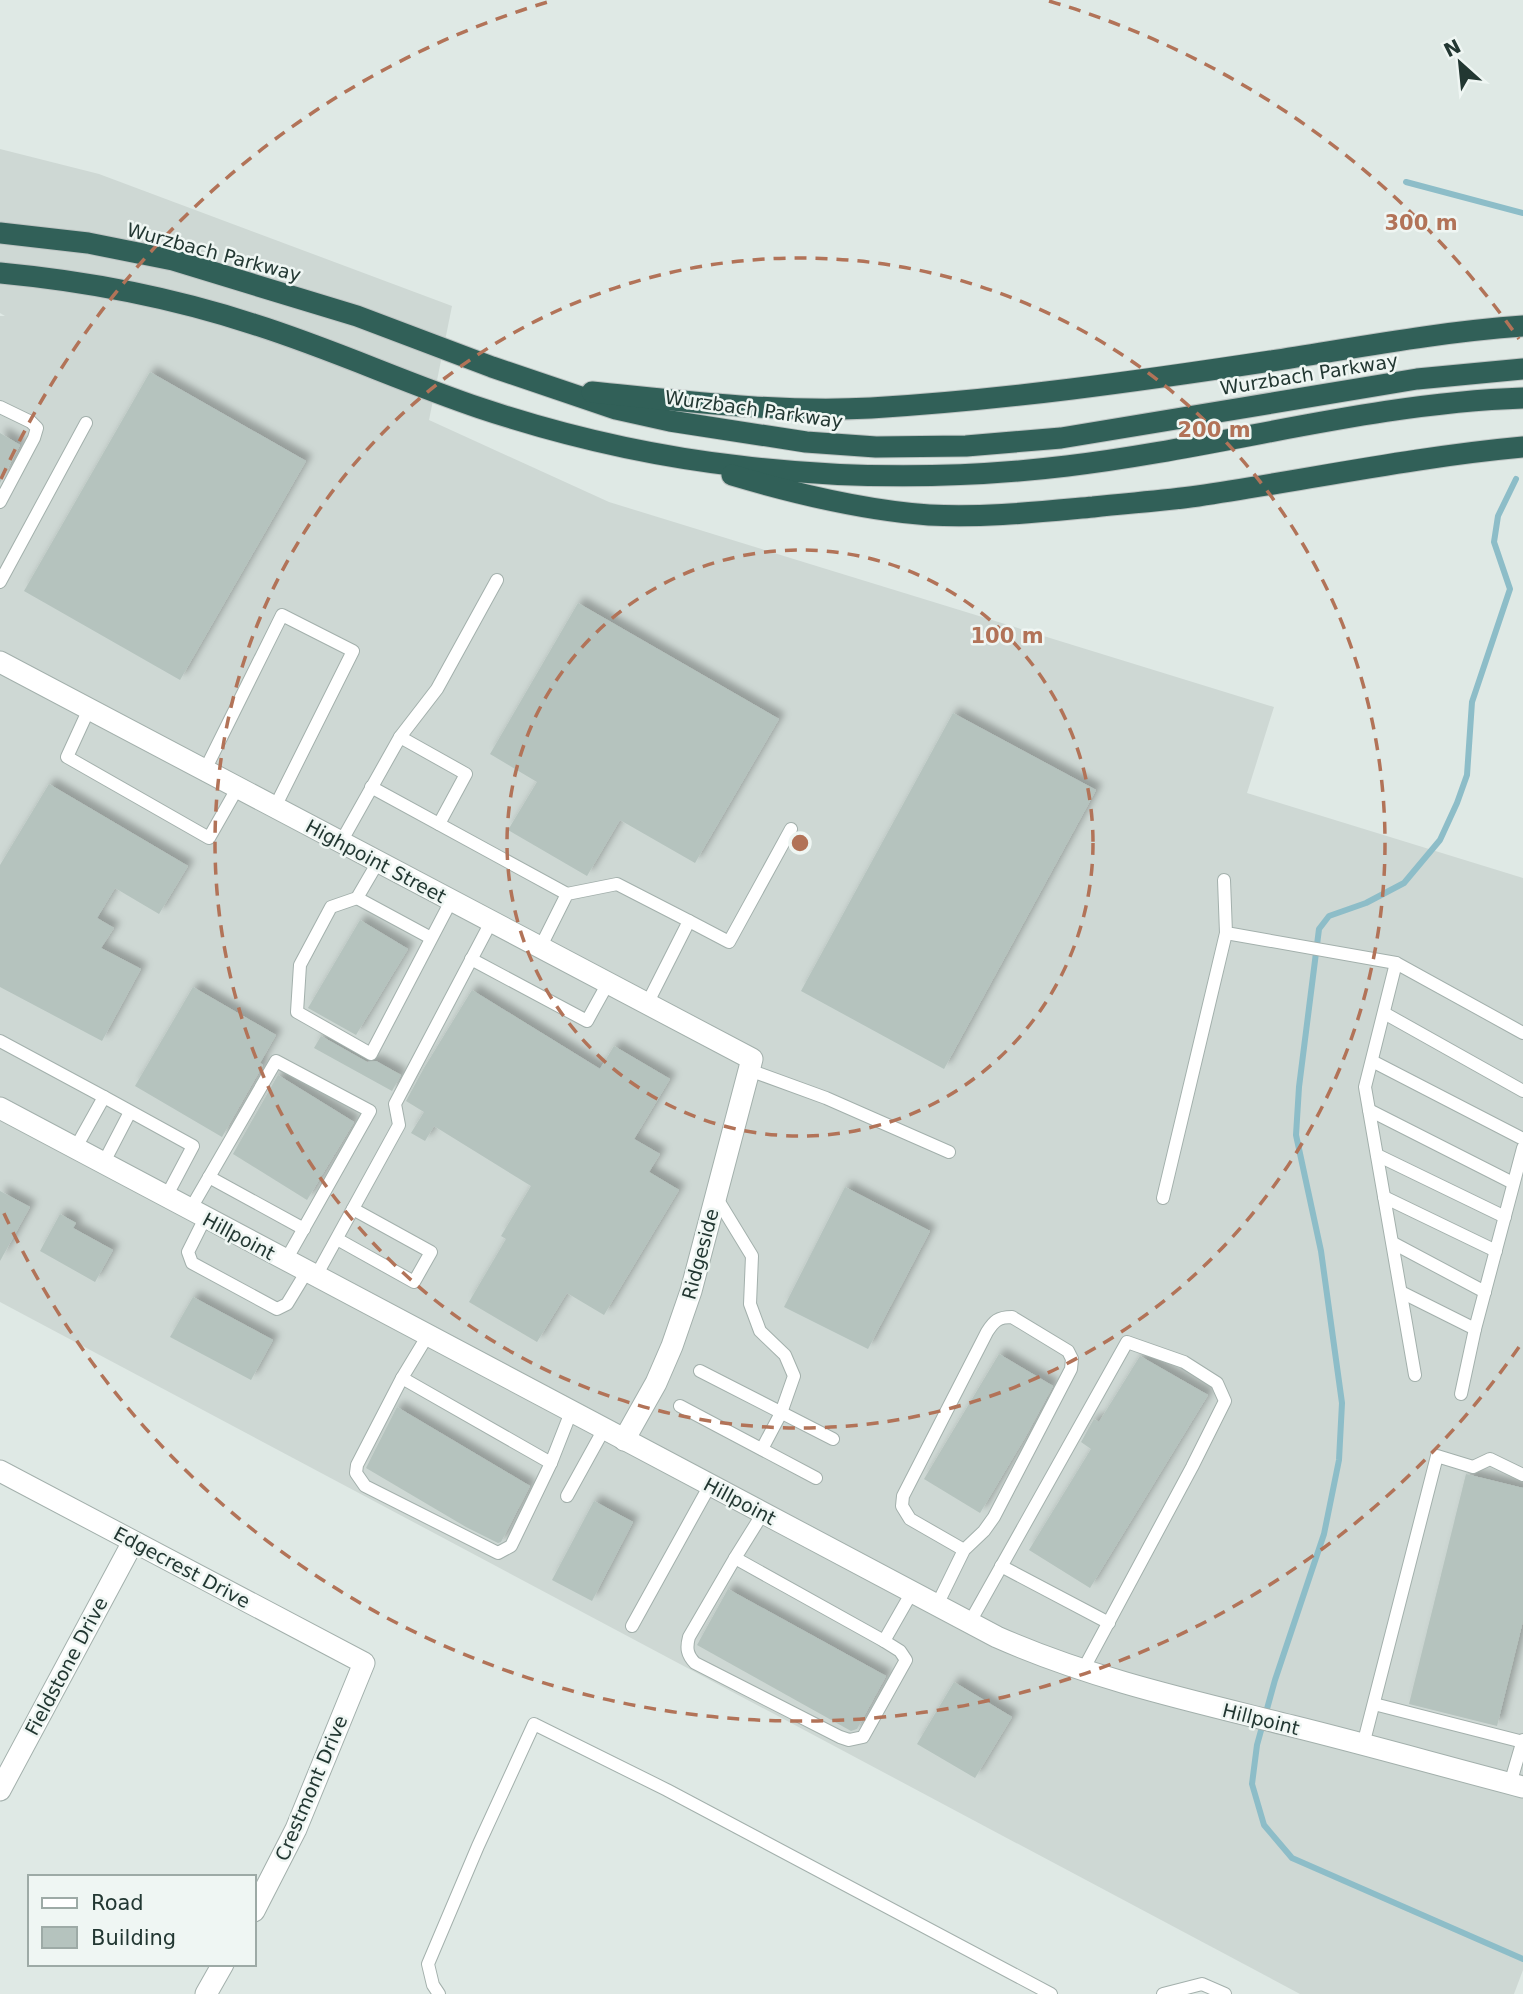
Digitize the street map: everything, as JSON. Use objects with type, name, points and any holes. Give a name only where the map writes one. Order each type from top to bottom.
[{"type":"highway","name":"Wurzbach Parkway","points":[[0,233],[88,243],[173,260],[357,316],[492,367],[616,409],[670,421],[793,441],[876,447],[966,446],[1061,438],[1417,379],[1523,369]]},
{"type":"highway","points":[[0,273],[91,284],[182,303],[254,324],[478,407],[592,440],[666,456],[791,493],[884,511],[931,515],[1015,514],[1196,496],[1523,447]]},
{"type":"highway","points":[[551,387],[742,407],[870,408],[1050,391],[1270,361],[1424,336],[1523,326]]},
{"type":"highway","points":[[666,456],[800,473],[967,474],[1067,466],[1423,407],[1523,398]]},
{"type":"street","name":"Highpoint Street","points":[[0,662],[608,983],[751,1065]]},
{"type":"street","name":"Ridgeside","points":[[624,1440],[656,1383],[691,1292],[751,1065]]},
{"type":"street","name":"Hillpoint","points":[[0,1108],[912,1592],[1031,1652],[1192,1702],[1516,1785]]},
{"type":"street","name":"Edgecrest Drive","points":[[0,1471],[364,1662]]},
{"type":"street","name":"Fieldstone Drive","points":[[1,1784],[133,1542]]},
{"type":"street","name":"Crestmont Drive","points":[[256,1907],[296,1829],[364,1662]]},
{"type":"street","points":[[206,1994],[222,1966]]},
{"type":"lane","points":[[0,407],[31,422],[37,428],[0,502]]},
{"type":"lane","points":[[0,582],[86,424]]},
{"type":"lane","points":[[341,842],[400,737],[437,689],[496,580]]},
{"type":"lane","points":[[205,770],[282,615],[353,652],[275,807]]},
{"type":"lane","points":[[89,709],[67,757],[209,838],[237,787]]},
{"type":"lane","points":[[400,737],[466,774],[439,824]]},
{"type":"lane","points":[[371,787],[567,894],[617,884],[729,942],[791,829]]},
{"type":"lane","points":[[378,862],[357,898],[331,907],[300,965],[296,1012],[371,1054],[451,901]]},
{"type":"lane","points":[[1163,1198],[1226,933],[1224,880]]},
{"type":"lane","points":[[540,948],[567,894]]},
{"type":"lane","points":[[357,898],[431,938]]},
{"type":"lane","points":[[647,1004],[689,921]]},
{"type":"lane","points":[[286,1260],[370,1111],[276,1061],[209,1177],[188,1252],[192,1263],[278,1309],[287,1304],[337,1240],[399,1125],[395,1104],[491,922]]},
{"type":"lane","points":[[1226,933],[1396,963],[1523,1033]]},
{"type":"lane","points":[[471,959],[587,1021],[608,983]]},
{"type":"lane","points":[[1396,963],[1365,1087],[1415,1375]]},
{"type":"lane","points":[[1384,1013],[1523,1091]]},
{"type":"lane","points":[[0,1041],[193,1146],[166,1197]]},
{"type":"lane","points":[[1372,1061],[1523,1139]]},
{"type":"lane","points":[[751,1065],[949,1152]]},
{"type":"lane","points":[[75,1149],[104,1097]]},
{"type":"lane","points":[[1369,1110],[1513,1183]]},
{"type":"lane","points":[[103,1164],[130,1112]]},
{"type":"lane","points":[[1461,1394],[1475,1329],[1523,1148]]},
{"type":"lane","points":[[1377,1155],[1505,1217]]},
{"type":"lane","points":[[209,1177],[304,1229]]},
{"type":"lane","points":[[716,1197],[752,1256],[750,1304],[760,1331],[785,1355],[794,1376],[762,1449]]},
{"type":"lane","points":[[1384,1197],[1496,1251]]},
{"type":"lane","points":[[337,1240],[414,1282],[425,1262],[430,1252],[353,1209]]},
{"type":"lane","points":[[1393,1243],[1485,1292]]},
{"type":"lane","points":[[1401,1292],[1475,1329]]},
{"type":"lane","points":[[937,1605],[964,1550],[994,1517],[1071,1369],[1072,1359],[1068,1351],[1012,1317],[1002,1317],[994,1321],[987,1332],[903,1496],[902,1506],[910,1519],[964,1550]]},
{"type":"lane","points":[[428,1335],[402,1378],[357,1465],[356,1473],[365,1486],[498,1553],[511,1546],[551,1463],[571,1412]]},
{"type":"lane","points":[[970,1622],[1127,1342],[1184,1363],[1217,1383],[1225,1401],[1083,1670]]},
{"type":"lane","points":[[700,1371],[832,1439]]},
{"type":"lane","points":[[402,1378],[551,1463]]},
{"type":"lane","points":[[680,1406],[816,1478]]},
{"type":"lane","points":[[567,1496],[604,1429]]},
{"type":"lane","points":[[1363,1745],[1437,1456],[1473,1467],[1490,1459],[1523,1475]]},
{"type":"lane","points":[[632,1626],[710,1485]]},
{"type":"lane","points":[[734,1558],[900,1651],[906,1660],[863,1737],[840,1737],[695,1663],[688,1656],[686,1646],[689,1637],[734,1558],[763,1513]]},
{"type":"lane","points":[[1001,1566],[1109,1623]]},
{"type":"lane","points":[[884,1642],[912,1592]]},
{"type":"lane","points":[[1374,1704],[1523,1741],[1516,1785]]},
{"type":"lane","points":[[439,1994],[433,1985],[428,1964],[534,1724],[667,1790],[1051,1994]]},
{"type":"lane","points":[[1163,1994],[1202,1984],[1225,1994]]},
{"type":"shaded area","points":[[0,149],[99,174],[452,306],[429,420],[609,502],[1274,707],[1247,793],[1523,878],[1523,1970],[1514,1994],[1300,1994],[0,1302],[0,316],[5,316],[0,313]]},
{"type":"building","points":[[150,372],[306,461],[180,680],[24,591]]},
{"type":"building","points":[[0,433],[20,445],[0,483]]},
{"type":"building","points":[[578,603],[779,719],[695,863],[620,820],[587,876],[508,830],[537,782],[490,754]]},
{"type":"building","points":[[953,713],[1096,790],[944,1069],[801,991]]},
{"type":"building","points":[[49,784],[188,866],[159,914],[115,888],[97,918],[114,928],[101,948],[141,969],[102,1041],[0,987],[0,865]]},
{"type":"building","points":[[360,920],[408,949],[356,1035],[308,1008]]},
{"type":"building","points":[[193,987],[276,1035],[260,1063],[263,1065],[222,1137],[135,1086]]},
{"type":"building","points":[[472,990],[600,1069],[614,1046],[670,1079],[634,1139],[660,1154],[649,1172],[679,1190],[604,1315],[567,1293],[537,1342],[469,1302],[506,1239],[501,1236],[531,1186],[434,1126],[425,1141],[411,1133],[424,1112],[406,1101]]},
{"type":"building","points":[[321,1036],[367,1062],[376,1061],[401,1075],[392,1091],[314,1048]]},
{"type":"building","points":[[278,1075],[354,1122],[307,1200],[233,1154]]},
{"type":"building","points":[[845,1187],[930,1231],[868,1349],[784,1307]]},
{"type":"building","points":[[0,1191],[30,1207],[0,1261]]},
{"type":"building","points":[[60,1214],[76,1223],[73,1228],[113,1250],[95,1282],[40,1251]]},
{"type":"building","points":[[193,1297],[273,1340],[251,1380],[170,1337]]},
{"type":"building","points":[[999,1354],[1053,1386],[980,1513],[924,1479]]},
{"type":"building","points":[[1140,1356],[1208,1395],[1090,1588],[1029,1550],[1091,1449],[1081,1442],[1094,1419],[1099,1422]]},
{"type":"building","points":[[397,1407],[530,1486],[501,1542],[498,1543],[466,1527],[366,1468]]},
{"type":"building","points":[[1466,1474],[1523,1488],[1523,1621],[1497,1726],[1409,1704]]},
{"type":"building","points":[[594,1501],[633,1522],[592,1601],[552,1580]]},
{"type":"building","points":[[728,1589],[886,1676],[857,1729],[851,1731],[697,1645]]},
{"type":"building","points":[[954,1682],[1012,1717],[975,1778],[917,1744]]},
{"type":"waterway","points":[[1406,182],[1523,213]]},
{"type":"waterway","points":[[1516,479],[1498,516],[1494,542],[1510,589],[1472,702],[1467,775],[1457,803],[1440,840],[1404,883],[1366,903],[1329,916],[1319,929],[1299,1087],[1296,1135],[1321,1251],[1342,1403],[1339,1460],[1324,1534],[1275,1680],[1257,1745],[1252,1784],[1264,1825],[1292,1858],[1523,1959]]}]
